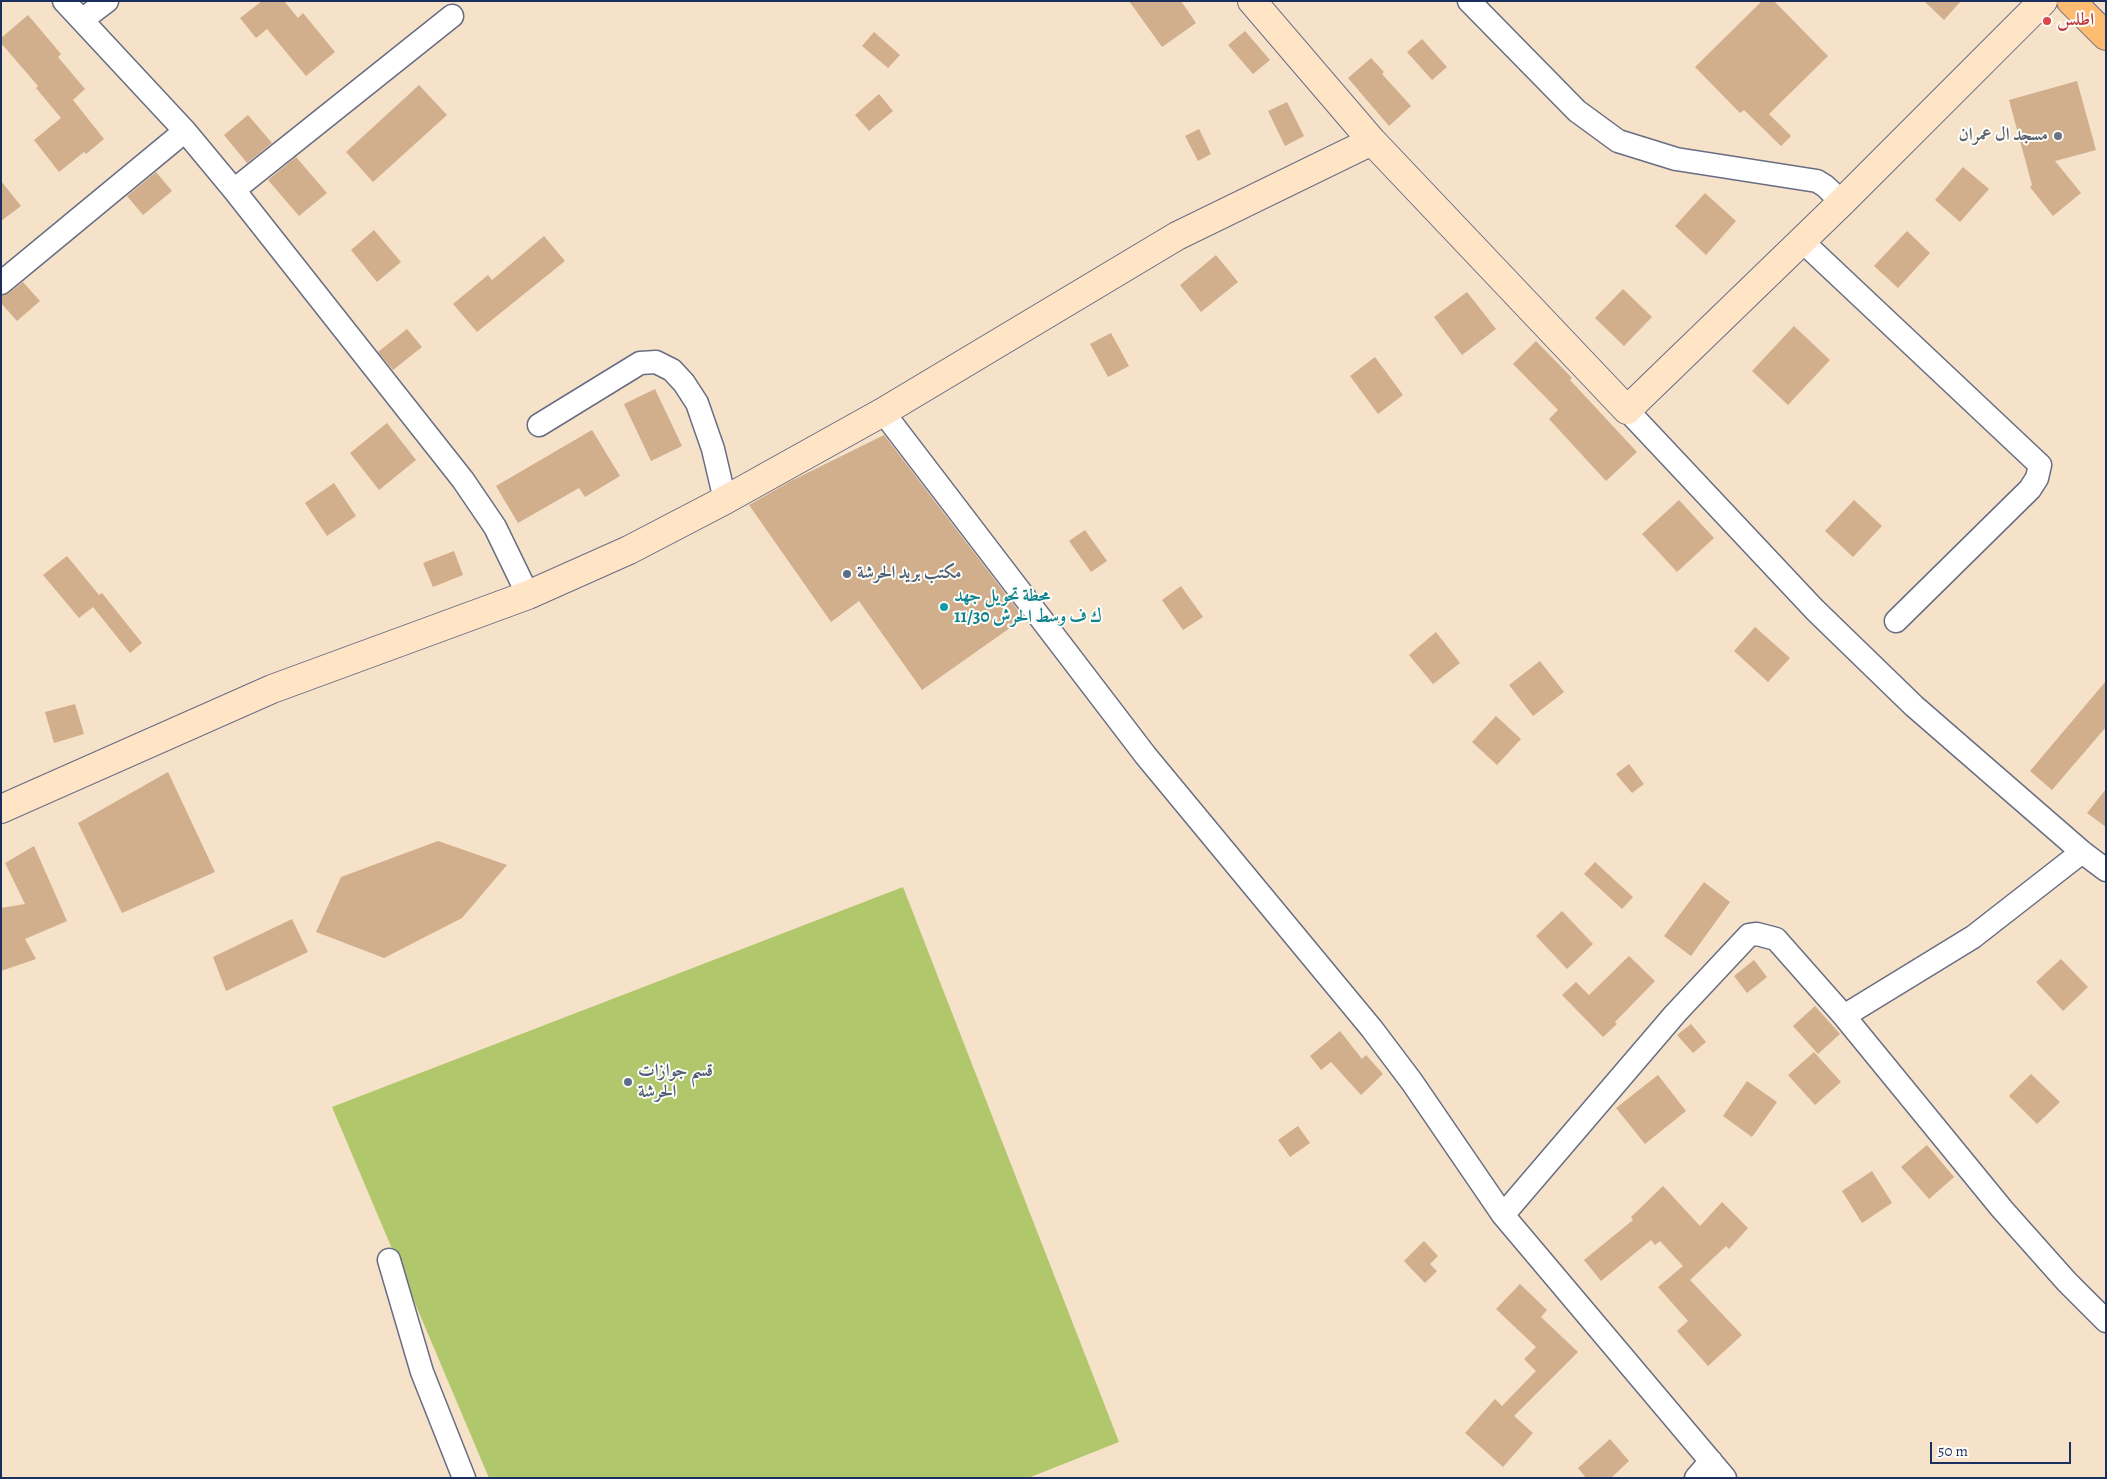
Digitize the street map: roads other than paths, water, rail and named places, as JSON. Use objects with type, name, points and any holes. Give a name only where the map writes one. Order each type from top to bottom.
[{"type":"highway","points":[[2071,1],[2106,36]]},
{"type":"street","points":[[64,1],[185,131],[234,190],[463,480],[495,527],[528,595]]},
{"type":"street","points":[[82,20],[107,1]]},
{"type":"street","points":[[1252,1],[1372,141],[1815,610],[1914,706],[2082,852],[2106,870]]},
{"type":"street","points":[[1469,1],[1577,112],[1618,141],[1676,159],[1818,181],[1826,186],[1842,202]]},
{"type":"street","points":[[1627,410],[1842,202],[2043,1]]},
{"type":"street","points":[[234,190],[452,16]]},
{"type":"street","points":[[1,283],[185,131]]},
{"type":"street","points":[[1,809],[272,689],[528,595],[629,550],[725,500],[883,412],[1177,236],[1372,141]]},
{"type":"street","points":[[1802,241],[2040,465],[2037,478],[2030,488],[1896,621]]},
{"type":"street","points":[[538,426],[640,364],[656,362],[672,370],[684,383],[697,403],[713,449],[725,500]]},
{"type":"street","points":[[883,412],[1146,756],[1389,1052],[1412,1082],[1503,1215],[1711,1472]]},
{"type":"street","points":[[1844,1016],[1972,937],[2082,852]]},
{"type":"street","points":[[1503,1215],[1675,1014],[1749,936],[1757,934],[1776,939],[1844,1016],[2002,1209],[2106,1321]]},
{"type":"street","points":[[389,1260],[422,1372],[464,1478]]},
{"type":"place","name":"اطلس","points":[[2047,21]]},
{"type":"place","name":"مسجد ال عمران","points":[[2058,136]]},
{"type":"place","name":"مكتب بريد الحرشة","points":[[847,574]]},
{"type":"place","name":"محطة تحويل جهد 11/30 ك ف وسط الحرش","points":[[944,607]]},
{"type":"place","name":"قسم جوازات الحرشة","points":[[628,1082]]}]
